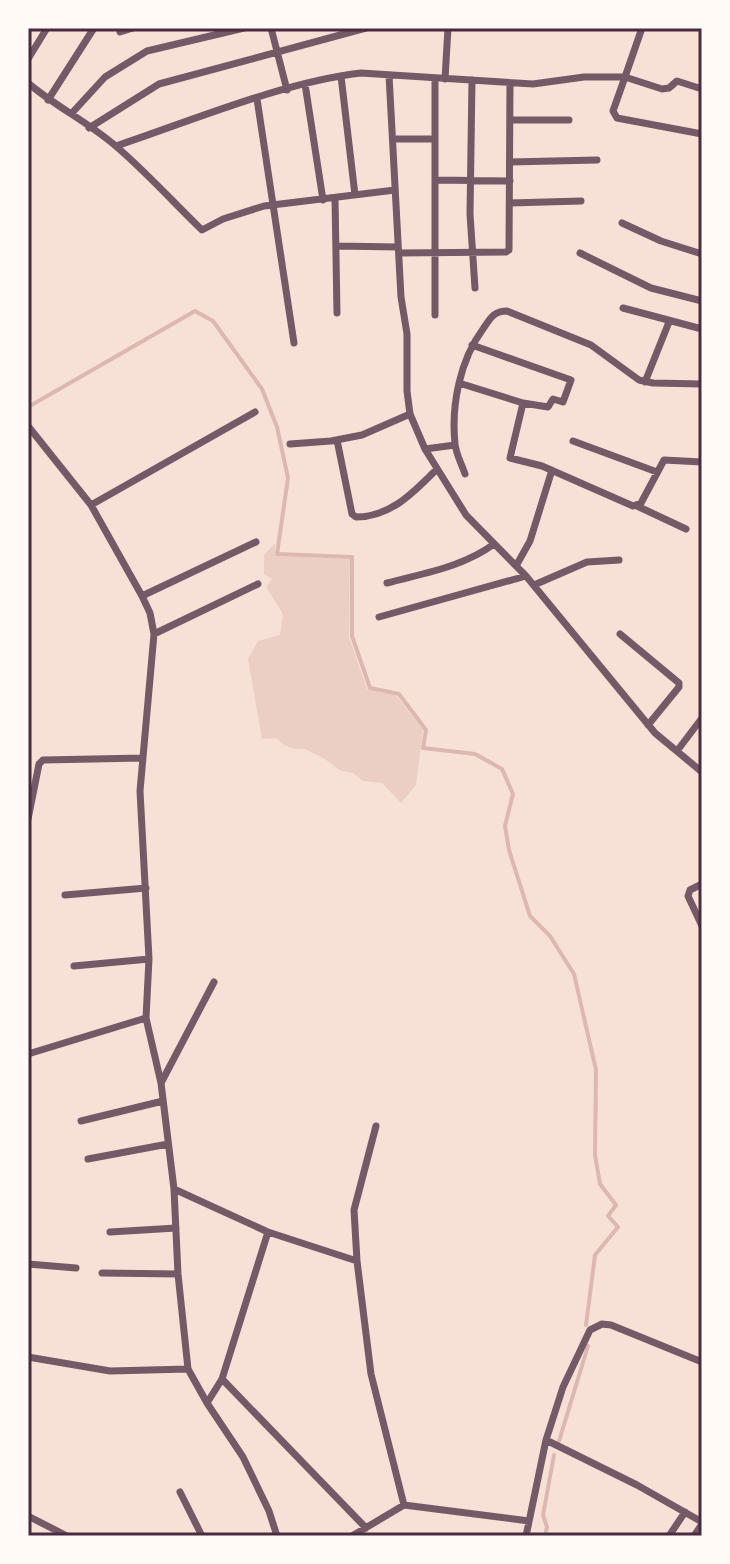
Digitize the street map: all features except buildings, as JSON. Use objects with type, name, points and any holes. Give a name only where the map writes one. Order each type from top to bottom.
[{"type":"street","points":[[28,59],[47,28]]},
{"type":"street","points":[[48,100],[94,28]]},
{"type":"street","points":[[120,32],[133,28]]},
{"type":"street","points":[[72,113],[105,77],[147,51],[244,28]]},
{"type":"street","points":[[271,28],[287,90]]},
{"type":"street","points":[[89,128],[159,84],[366,28]]},
{"type":"street","points":[[445,79],[448,28]]},
{"type":"street","points":[[642,28],[613,111],[617,118],[702,134]]},
{"type":"street","points":[[116,146],[305,84],[361,73],[510,83],[625,77],[662,89],[669,88],[677,81],[702,89]]},
{"type":"street","points":[[389,75],[410,414],[425,449],[466,515],[534,585],[648,725],[702,772]]},
{"type":"street","points":[[341,76],[355,195]]},
{"type":"street","points":[[435,78],[435,315]]},
{"type":"street","points":[[472,80],[470,181],[475,288]]},
{"type":"street","points":[[28,83],[116,146],[202,230],[235,214],[273,206],[395,190]]},
{"type":"street","points":[[336,246],[472,254],[509,250],[510,83]]},
{"type":"street","points":[[305,84],[323,200]]},
{"type":"street","points":[[257,99],[294,343]]},
{"type":"street","points":[[510,120],[569,120]]},
{"type":"street","points":[[393,139],[435,139]]},
{"type":"street","points":[[510,162],[597,160]]},
{"type":"street","points":[[435,180],[510,181]]},
{"type":"street","points":[[335,198],[337,313]]},
{"type":"street","points":[[510,203],[581,201]]},
{"type":"street","points":[[622,223],[661,241],[702,254]]},
{"type":"street","points":[[580,253],[651,288],[702,301]]},
{"type":"street","points":[[623,308],[702,329]]},
{"type":"street","points":[[465,474],[455,445],[459,383],[464,360],[472,345],[498,311],[507,311],[591,345],[645,382],[702,384]]},
{"type":"street","points":[[645,382],[669,322]]},
{"type":"street","points":[[459,383],[523,403],[548,407],[553,399],[563,402],[571,380],[472,345]]},
{"type":"street","points":[[523,403],[510,458],[552,470],[686,529]]},
{"type":"street","points":[[91,505],[255,412]]},
{"type":"street","points":[[290,444],[362,435],[410,414]]},
{"type":"street","points":[[28,426],[91,505],[150,613],[154,634],[140,791],[149,959],[146,1018],[161,1083],[174,1189],[178,1274],[188,1369],[243,1457],[269,1511],[277,1536]]},
{"type":"street","points":[[337,440],[352,514],[356,517],[384,512],[403,502],[437,469]]},
{"type":"street","points":[[573,441],[657,472]]},
{"type":"street","points":[[425,449],[455,445]]},
{"type":"street","points":[[637,506],[667,458],[702,462]]},
{"type":"street","points":[[516,566],[530,541],[552,470]]},
{"type":"street","points":[[142,596],[256,542]]},
{"type":"street","points":[[387,583],[476,558],[494,544]]},
{"type":"street","points":[[534,585],[587,562],[619,560]]},
{"type":"street","points":[[379,617],[526,576]]},
{"type":"street","points":[[154,634],[258,584]]},
{"type":"street","points":[[620,634],[679,683],[648,725]]},
{"type":"street","points":[[677,751],[702,718]]},
{"type":"street","points":[[28,819],[39,764],[43,760],[143,758]]},
{"type":"street","points":[[702,884],[690,890],[688,896],[702,926]]},
{"type":"street","points":[[65,895],[146,888]]},
{"type":"street","points":[[74,966],[149,959]]},
{"type":"street","points":[[161,1083],[214,982]]},
{"type":"street","points":[[28,1054],[146,1018]]},
{"type":"street","points":[[81,1121],[163,1101]]},
{"type":"street","points":[[376,1126],[354,1210],[357,1261],[371,1374],[404,1505]]},
{"type":"street","points":[[88,1159],[168,1144]]},
{"type":"street","points":[[174,1189],[268,1232],[357,1261]]},
{"type":"street","points":[[110,1232],[176,1228]]},
{"type":"street","points":[[207,1403],[222,1379],[268,1232]]},
{"type":"street","points":[[28,1264],[76,1268]]},
{"type":"street","points":[[102,1273],[178,1274]]},
{"type":"street","points":[[526,1536],[546,1440],[563,1387],[590,1330],[611,1325],[702,1362]]},
{"type":"street","points":[[28,1357],[110,1371],[188,1369]]},
{"type":"street","points":[[222,1379],[366,1528]]},
{"type":"street","points":[[546,1440],[702,1523],[694,1536]]},
{"type":"street","points":[[180,1492],[202,1536]]},
{"type":"street","points":[[352,1536],[404,1505],[529,1521]]},
{"type":"street","points":[[669,1536],[685,1512]]},
{"type":"street","points":[[28,1516],[67,1536]]},
{"type":"shaded area","points":[[275,543],[275,556],[350,559],[349,637],[367,689],[397,696],[423,730],[416,785],[401,803],[382,783],[363,781],[305,749],[284,745],[276,738],[262,739],[248,659],[258,641],[280,635],[283,614],[266,587],[272,579],[264,574],[264,555]]},
{"type":"waterway","points":[[28,407],[195,311],[213,321],[262,389],[277,427],[288,478],[277,554],[352,557],[352,636],[370,688],[399,694],[426,730],[423,748],[475,754],[502,769],[513,794],[505,826],[509,850],[530,916],[550,936],[574,974],[596,1070],[595,1155],[600,1184],[616,1205],[608,1216],[618,1227],[595,1255],[586,1325]]},
{"type":"waterway","points":[[559,1441],[588,1346]]},
{"type":"waterway","points":[[545,1536],[547,1527],[543,1515],[554,1455]]}]
